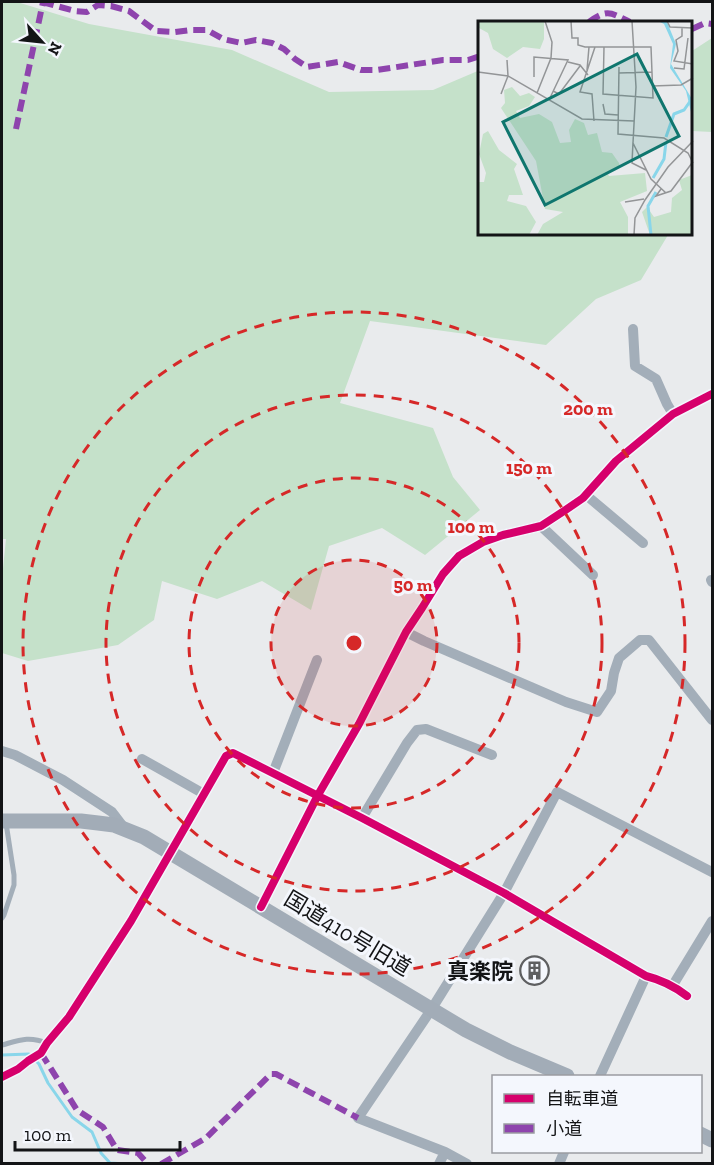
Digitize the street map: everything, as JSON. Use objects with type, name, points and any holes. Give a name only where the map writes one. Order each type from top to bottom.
[{"type":"street","points":[[633,329],[635,366],[656,379],[673,414]]},
{"type":"street","points":[[261,907],[318,795],[359,724],[406,632],[443,574],[459,556],[483,542],[541,526],[586,495],[616,461],[673,414],[711,399]]},
{"type":"street","points":[[586,495],[643,543]]},
{"type":"street","points":[[541,526],[593,575]]},
{"type":"street","points":[[406,632],[566,702],[597,712],[611,691],[619,658],[640,640],[649,640],[712,720]]},
{"type":"street","points":[[273,773],[317,660]]},
{"type":"street","points":[[362,818],[417,730],[426,729],[492,755]]},
{"type":"street","points":[[2,751],[15,754],[63,780],[112,812],[125,829]]},
{"type":"street","points":[[2,1077],[40,1054],[69,1017],[131,921],[226,756],[233,753],[504,893],[646,976],[673,985],[687,996]]},
{"type":"street","points":[[142,759],[204,794]]},
{"type":"street","points":[[467,1164],[445,1152],[358,1118],[431,1010],[504,893],[557,792],[712,873]]},
{"type":"street","name":"国道410号旧道","points":[[3,821],[81,821],[114,825],[144,837],[431,1010],[491,1043],[563,1075]]},
{"type":"street","points":[[673,985],[712,921]]},
{"type":"street","points":[[601,1075],[646,976]]},
{"type":"street","points":[[439,1164],[445,1152]]},
{"type":"lane","points":[[2,918],[14,885],[3,821]]},
{"type":"lane","points":[[2,1045],[25,1039],[47,1043]]},
{"type":"green space","points":[[2,2],[17,2],[89,24],[232,50],[329,92],[433,90],[478,71],[478,236],[667,236],[641,280],[596,299],[546,345],[370,321],[340,403],[433,428],[453,477],[480,510],[425,555],[382,528],[329,546],[311,610],[262,581],[217,599],[162,581],[154,620],[118,645],[28,661],[2,653],[2,578],[6,539],[2,539]]},
{"type":"green space","points":[[712,38],[712,132],[693,131],[693,50]]},
{"type":"waterway","points":[[2,1055],[29,1054],[39,1064],[48,1083],[72,1117],[92,1132],[101,1153],[110,1163],[126,1164]]},
{"type":"marked path","points":[[42,2],[87,12],[98,5],[111,6],[129,11],[156,31],[207,30],[223,39],[241,43],[256,40],[272,43],[284,49],[307,67],[338,62],[361,70],[377,70],[443,60],[468,60],[478,57]]},
{"type":"marked path","points":[[16,129],[43,2]]},
{"type":"marked path","points":[[591,21],[605,13],[628,21]]},
{"type":"marked path","points":[[693,29],[705,23],[712,24]]},
{"type":"marked path","points":[[41,1053],[77,1110],[103,1127],[117,1150],[138,1153],[148,1164]]},
{"type":"marked path","points":[[161,1164],[206,1138],[271,1074],[276,1074],[358,1118]]},
{"type":"cycle path","points":[[261,907],[318,795],[359,724],[406,632],[443,574],[459,556],[483,542],[541,526],[564,511],[583,498],[616,461],[673,414],[712,394]]},
{"type":"cycle path","points":[[2,1077],[41,1053],[69,1017],[131,921],[226,756],[233,753],[504,893],[646,976],[668,984],[687,996]]},
{"type":"place","name":"真楽院","points":[[534,971]]}]
